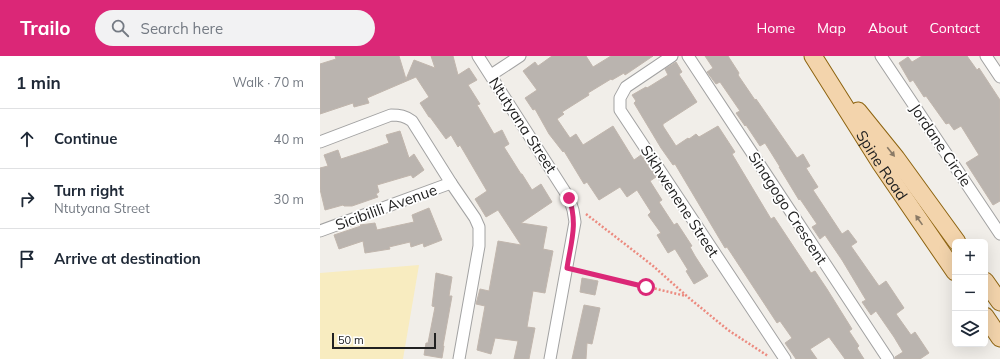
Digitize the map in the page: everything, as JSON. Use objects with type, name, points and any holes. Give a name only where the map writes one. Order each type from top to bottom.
[{"type":"main road","name":"Spine Road","points":[[814,56],[896,158],[955,239]]},
{"type":"main road","name":"Spine Road","points":[[814,56],[881,164],[952,268]]},
{"type":"main road","points":[[988,285],[1000,302]]},
{"type":"main road","points":[[988,320],[1000,338]]},
{"type":"street","name":"Ntutyana Street","points":[[478,56],[569,198],[573,210],[575,222],[550,359]]},
{"type":"street","points":[[491,75],[520,56]]},
{"type":"street","name":"Sikhwenene Street","points":[[672,56],[626,88],[620,98],[620,110],[784,359]]},
{"type":"street","name":"Sinagogo Crescent","points":[[688,56],[888,359]]},
{"type":"street","name":"Jordane Circle","points":[[881,56],[1000,234]]},
{"type":"street","points":[[986,56],[1000,77]]},
{"type":"street","points":[[320,142],[391,115],[401,115],[407,117],[412,122],[475,218],[479,227],[480,237],[459,359]]},
{"type":"street","name":"Sicibilili Avenue","points":[[320,231],[451,183]]},
{"type":"path","points":[[573,210],[586,214],[652,265],[686,296],[728,330],[768,357],[784,359]]},
{"type":"path","points":[[567,268],[686,296]]},
{"type":"sand","points":[[419,265],[403,359],[320,359],[320,273]]},
{"type":"building","points":[[335,56],[399,56],[406,79],[414,60],[435,68],[431,56],[453,56],[458,75],[469,68],[477,80],[468,85],[480,104],[477,105],[494,134],[502,130],[509,144],[504,147],[532,190],[541,184],[552,202],[521,223],[547,227],[543,249],[553,251],[545,293],[533,291],[527,327],[535,328],[529,359],[514,359],[518,341],[495,338],[491,354],[477,350],[485,306],[476,304],[480,289],[489,291],[498,241],[521,245],[498,210],[486,217],[475,199],[487,191],[460,145],[458,147],[451,135],[446,139],[429,117],[420,103],[429,97],[416,77],[367,98],[369,103],[354,107],[353,103],[320,114],[320,64],[336,59]]},
{"type":"building","points":[[552,56],[586,56],[593,67],[611,56],[653,56],[625,75],[624,73],[612,80],[611,79],[588,93],[589,95],[562,112],[564,114],[557,119],[570,138],[576,134],[583,145],[613,126],[634,160],[641,155],[656,177],[650,181],[662,200],[659,202],[674,225],[677,223],[692,246],[690,247],[708,276],[694,284],[686,271],[688,270],[675,249],[668,253],[657,235],[661,233],[648,215],[651,212],[637,190],[627,197],[620,187],[599,200],[587,182],[584,184],[564,151],[563,152],[549,134],[535,109],[533,110],[525,98],[537,90],[523,71],[535,62],[538,66]]},
{"type":"building","points":[[705,56],[728,56],[739,73],[738,75],[797,158],[803,154],[810,166],[806,168],[818,187],[813,190],[842,234],[848,230],[857,242],[851,246],[879,286],[886,281],[904,308],[896,314],[911,335],[915,332],[929,353],[920,359],[895,359],[895,357],[903,352],[894,337],[876,311],[871,315],[862,302],[866,300],[825,235],[820,239],[812,227],[817,224],[800,199],[799,200],[765,143],[760,146],[736,113],[740,111],[720,82],[716,84],[707,72],[713,68]]},
{"type":"building","points":[[922,56],[967,56],[977,70],[979,68],[1000,100],[1000,201],[993,205],[966,163],[979,155],[961,126],[954,130],[949,123],[946,124],[926,96],[924,97],[913,80],[910,82],[899,63],[908,57],[912,62]]},
{"type":"building","points":[[676,62],[682,72],[679,74],[697,102],[663,124],[663,126],[676,146],[696,134],[699,137],[718,126],[735,152],[732,154],[771,219],[774,217],[811,273],[815,271],[827,289],[852,329],[849,331],[859,346],[857,348],[864,359],[845,359],[829,337],[810,349],[817,359],[796,359],[785,343],[792,338],[780,321],[777,323],[727,247],[725,248],[675,164],[673,165],[661,148],[634,103],[636,101],[632,95],[668,75],[665,69]]},
{"type":"building","points":[[400,131],[409,158],[414,154],[424,170],[413,178],[411,175],[377,185],[379,192],[376,194],[378,197],[352,206],[343,205],[325,210],[320,189],[320,168],[328,166],[324,155],[338,150],[341,159],[389,143],[386,135]]},
{"type":"building","points":[[429,208],[442,240],[424,247],[423,243],[411,247],[410,242],[389,247],[390,249],[365,253],[363,241],[339,249],[334,235],[361,226],[360,225],[375,223],[377,230],[414,222],[412,215]]},
{"type":"building","points":[[436,273],[452,277],[449,296],[452,296],[442,358],[424,355],[426,343],[428,343],[435,307],[432,306]]},
{"type":"building","points":[[582,278],[598,281],[595,295],[580,292]]},
{"type":"building","points":[[584,305],[600,308],[592,344],[587,343],[586,359],[572,359]]},
{"type":"route","points":[[569,198],[575,222],[567,268],[646,287]]}]
